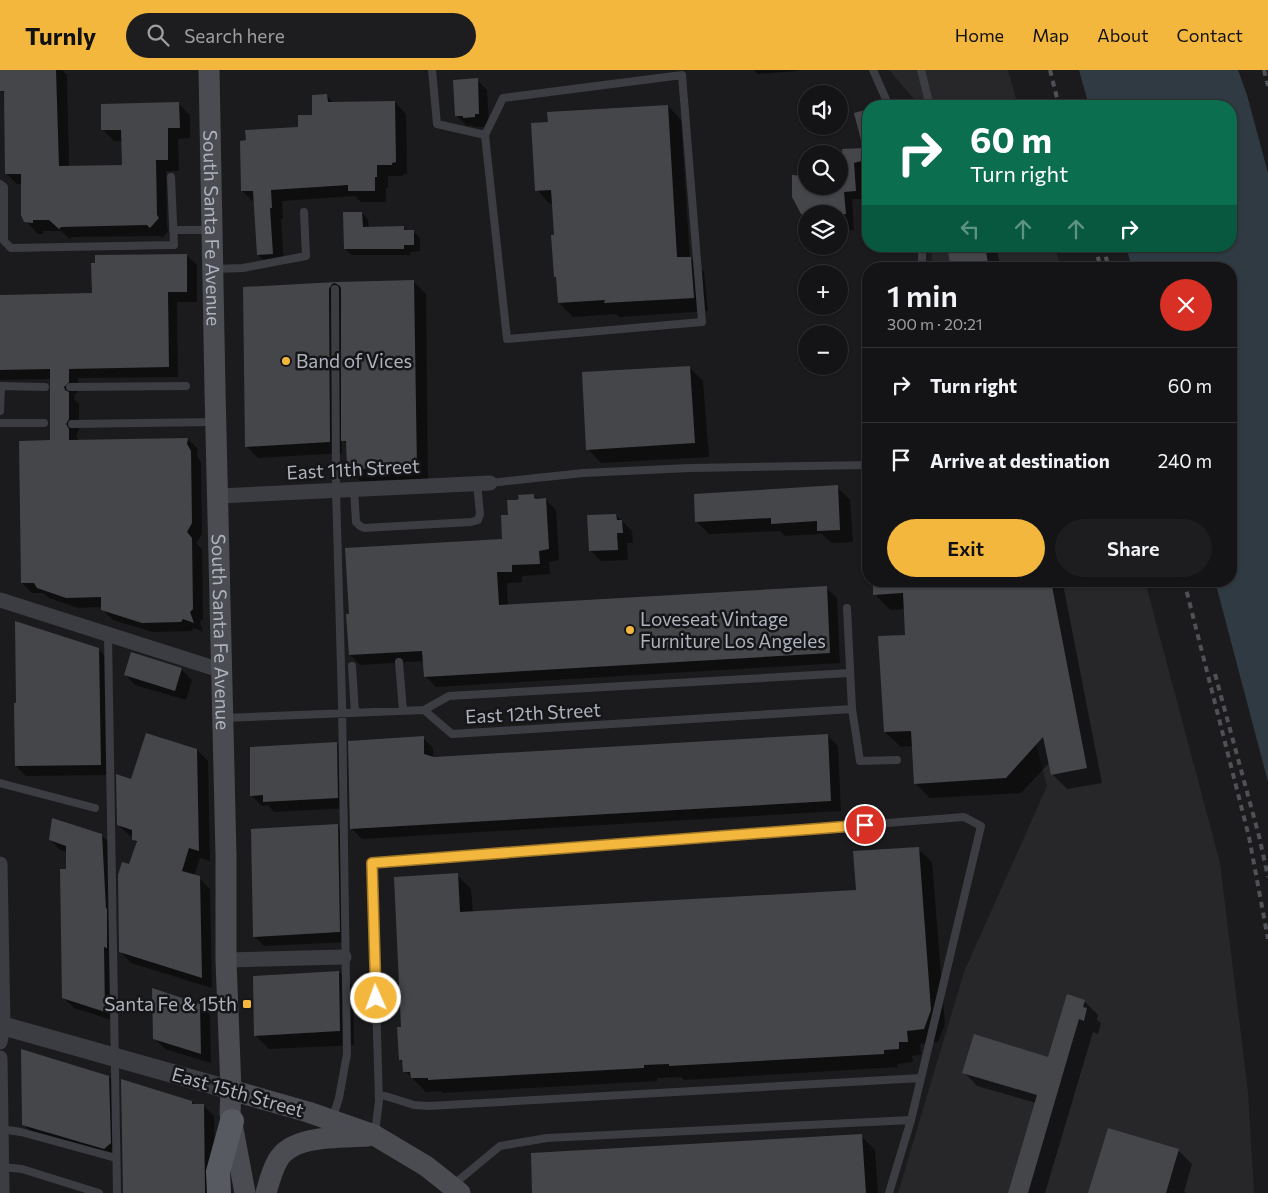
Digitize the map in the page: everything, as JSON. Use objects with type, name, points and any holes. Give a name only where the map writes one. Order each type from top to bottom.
[{"type":"main road","name":"South Santa Fe Avenue","points":[[209,70],[224,718],[226,960],[231,1090],[230,1113],[245,1193]]},
{"type":"main road","name":"East 15th Street","points":[[231,1090],[332,1120],[374,1135],[426,1166],[456,1190]]},
{"type":"main road","points":[[218,1193],[218,1172],[232,1121]]},
{"type":"main road","points":[[266,1193],[278,1160],[285,1151],[296,1144],[308,1141],[374,1135]]},
{"type":"street","name":"East 11th Street","points":[[218,496],[484,483]]},
{"type":"street","points":[[0,600],[222,670]]},
{"type":"street","points":[[0,864],[1,1031]]},
{"type":"street","points":[[226,960],[344,957]]},
{"type":"street","name":"East 15th Street","points":[[1,1031],[115,1058],[231,1090]]},
{"type":"street","points":[[0,1058],[2,1193]]},
{"type":"lane","points":[[432,70],[437,124],[485,135]]},
{"type":"lane","points":[[872,70],[886,100]]},
{"type":"lane","points":[[921,70],[928,100]]},
{"type":"lane","points":[[682,75],[702,322],[507,338],[485,135],[503,98],[682,75]]},
{"type":"lane","points":[[0,184],[4,187],[4,241],[11,248],[174,245],[171,177]]},
{"type":"lane","points":[[213,269],[243,268],[306,256],[304,212]]},
{"type":"lane","points":[[173,230],[213,230]]},
{"type":"lane","points":[[332,1120],[340,1098],[347,1054],[334,288]]},
{"type":"lane","points":[[0,412],[1,386],[45,387]]},
{"type":"lane","points":[[70,386],[186,386]]},
{"type":"lane","points":[[72,424],[216,422]]},
{"type":"lane","points":[[0,423],[44,423]]},
{"type":"lane","points":[[354,490],[356,522],[364,528],[471,522],[478,520],[484,483],[593,473],[690,468],[862,465]]},
{"type":"lane","points":[[847,608],[852,710],[860,761],[897,760]]},
{"type":"lane","points":[[108,635],[116,1193]]},
{"type":"lane","points":[[399,662],[403,711]]},
{"type":"lane","points":[[352,666],[355,713]]},
{"type":"lane","points":[[224,718],[424,710],[449,696],[850,673]]},
{"type":"lane","name":"East 12th Street","points":[[424,710],[452,734],[852,710]]},
{"type":"lane","points":[[0,783],[96,808]]},
{"type":"lane","points":[[374,1135],[379,1094],[372,863],[964,817],[982,826],[911,1120],[889,1193]]},
{"type":"lane","points":[[379,1094],[414,1105],[429,1106],[921,1078]]},
{"type":"lane","points":[[456,1190],[500,1146],[547,1138],[911,1120]]},
{"type":"lane","points":[[1,1129],[21,1132],[116,1158]]},
{"type":"lane","points":[[2,1167],[22,1169],[99,1193]]},
{"type":"shaded area","points":[[889,70],[1008,70],[1016,100],[914,100]]},
{"type":"shaded area","points":[[1079,70],[1238,70],[1247,95],[1268,173],[1268,782],[1217,587],[1237,587],[1237,262],[1130,262],[1128,252],[1237,252],[1237,100],[1087,100]]},
{"type":"shaded area","points":[[932,252],[1057,252],[1059,262],[932,262]]},
{"type":"shaded area","points":[[994,587],[1147,587],[1220,863],[1248,1092],[1254,1193],[898,1193],[964,972],[1047,786]]},
{"type":"building","points":[[0,70],[56,70],[59,166],[122,165],[121,130],[101,130],[101,104],[179,102],[180,128],[168,128],[168,160],[156,160],[157,215],[159,218],[150,228],[147,225],[61,227],[59,229],[49,220],[33,220],[33,223],[24,222],[21,215],[21,174],[5,174],[4,91],[0,91]]},
{"type":"building","points":[[478,78],[479,114],[475,114],[475,117],[463,118],[463,116],[455,116],[453,80]]},
{"type":"building","points":[[327,94],[328,102],[395,101],[396,162],[392,163],[392,165],[377,165],[375,191],[348,191],[348,185],[271,190],[272,208],[270,208],[273,254],[257,255],[253,191],[241,191],[240,141],[246,140],[245,130],[298,127],[298,115],[312,115],[312,95]]},
{"type":"building","points":[[668,105],[677,257],[691,257],[694,298],[604,303],[605,300],[558,303],[551,235],[554,235],[551,190],[535,191],[531,123],[548,122],[547,112]]},
{"type":"building","points":[[862,111],[862,144],[854,113]]},
{"type":"building","points":[[862,148],[862,161],[854,163],[856,191],[848,192],[848,149]]},
{"type":"building","points":[[792,175],[798,175],[798,195],[844,195],[845,205],[798,205],[798,208],[792,197]]},
{"type":"building","points":[[343,212],[362,212],[363,227],[404,226],[404,230],[414,230],[414,245],[404,245],[404,249],[344,249]]},
{"type":"building","points":[[948,252],[986,252],[988,262],[950,262]]},
{"type":"building","points":[[187,254],[187,292],[168,292],[169,367],[69,369],[69,382],[64,387],[69,392],[69,419],[66,424],[69,429],[69,440],[188,438],[187,444],[191,451],[192,523],[187,532],[192,538],[193,609],[190,612],[194,623],[183,619],[181,622],[142,623],[101,610],[101,597],[66,598],[37,588],[34,583],[21,583],[19,441],[50,440],[50,369],[0,370],[0,295],[92,293],[91,263],[95,263],[95,255]]},
{"type":"building","points":[[414,280],[417,468],[347,469],[346,441],[341,441],[341,289],[335,283],[329,289],[330,442],[245,447],[243,287],[337,282]]},
{"type":"building","points":[[690,366],[695,443],[586,450],[582,372]]},
{"type":"building","points":[[838,485],[840,530],[817,531],[817,521],[771,524],[771,518],[695,522],[694,494]]},
{"type":"building","points":[[534,494],[534,498],[537,499],[546,498],[549,549],[539,551],[540,564],[512,565],[512,572],[497,572],[499,605],[827,586],[830,653],[424,677],[422,651],[349,655],[346,614],[349,614],[345,548],[502,539],[501,515],[508,515],[507,500],[519,499],[518,495]]},
{"type":"building","points":[[616,514],[617,520],[622,520],[623,533],[617,533],[618,550],[589,551],[587,515]]},
{"type":"building","points":[[873,587],[1052,587],[1087,768],[1051,775],[1043,737],[1006,778],[914,784],[911,731],[884,732],[878,636],[905,635],[903,593],[873,595]]},
{"type":"building","points":[[15,621],[99,648],[101,765],[15,766]]},
{"type":"building","points":[[131,652],[182,668],[175,691],[124,675]]},
{"type":"building","points":[[146,733],[197,749],[199,851],[189,848],[182,871],[200,876],[202,978],[119,952],[118,875],[122,862],[129,864],[137,841],[132,840],[132,830],[117,825],[116,774],[131,779]]},
{"type":"building","points":[[828,734],[831,801],[350,829],[348,741],[424,736],[424,754],[434,757]]},
{"type":"building","points":[[337,742],[338,798],[263,802],[263,795],[250,796],[250,747]]},
{"type":"building","points":[[52,818],[102,834],[107,908],[107,948],[104,947],[105,1012],[62,998],[60,869],[66,869],[66,846],[49,840]]},
{"type":"building","points":[[338,824],[340,932],[253,937],[251,829]]},
{"type":"building","points":[[919,847],[931,1010],[924,1029],[907,1031],[908,1042],[899,1042],[899,1049],[884,1050],[884,1054],[669,1066],[669,1064],[644,1065],[644,1068],[428,1080],[428,1078],[411,1078],[410,1072],[403,1072],[402,1060],[399,1060],[397,1027],[401,1027],[394,877],[458,873],[460,912],[856,890],[853,851]]},
{"type":"building","points":[[339,971],[340,1031],[254,1036],[253,976]]},
{"type":"building","points":[[152,988],[200,1004],[201,1054],[153,1039]]},
{"type":"building","points":[[1067,994],[1085,1000],[1083,1007],[1087,1008],[1084,1021],[1079,1019],[1028,1193],[1008,1193],[1037,1095],[962,1073],[974,1034],[1048,1057]]},
{"type":"building","points":[[21,1049],[109,1076],[111,1143],[104,1149],[22,1125]]},
{"type":"building","points":[[121,1079],[192,1101],[192,1104],[204,1104],[205,1193],[123,1193]]},
{"type":"building","points":[[1108,1128],[1179,1149],[1166,1193],[1088,1193]]},
{"type":"building","points":[[862,1134],[866,1193],[532,1193],[531,1153]]},
{"type":"railway","points":[[1050,70],[1058,100]]},
{"type":"railway","points":[[1264,70],[1268,86]]},
{"type":"railway","points":[[1097,252],[1099,262]]},
{"type":"railway","points":[[1105,252],[1107,262]]},
{"type":"railway","points":[[1186,587],[1249,837],[1268,939]]},
{"type":"railway","points":[[1215,674],[1259,836],[1268,877]]},
{"type":"place","name":"Band of Vices","points":[[286,361]]},
{"type":"place","name":"Loveseat Vintage Furniture Los Angeles","points":[[630,630]]},
{"type":"place","name":"Santa Fe & 15th","points":[[247,1004]]},
{"type":"route","points":[[376,998],[372,863],[865,825]]}]
